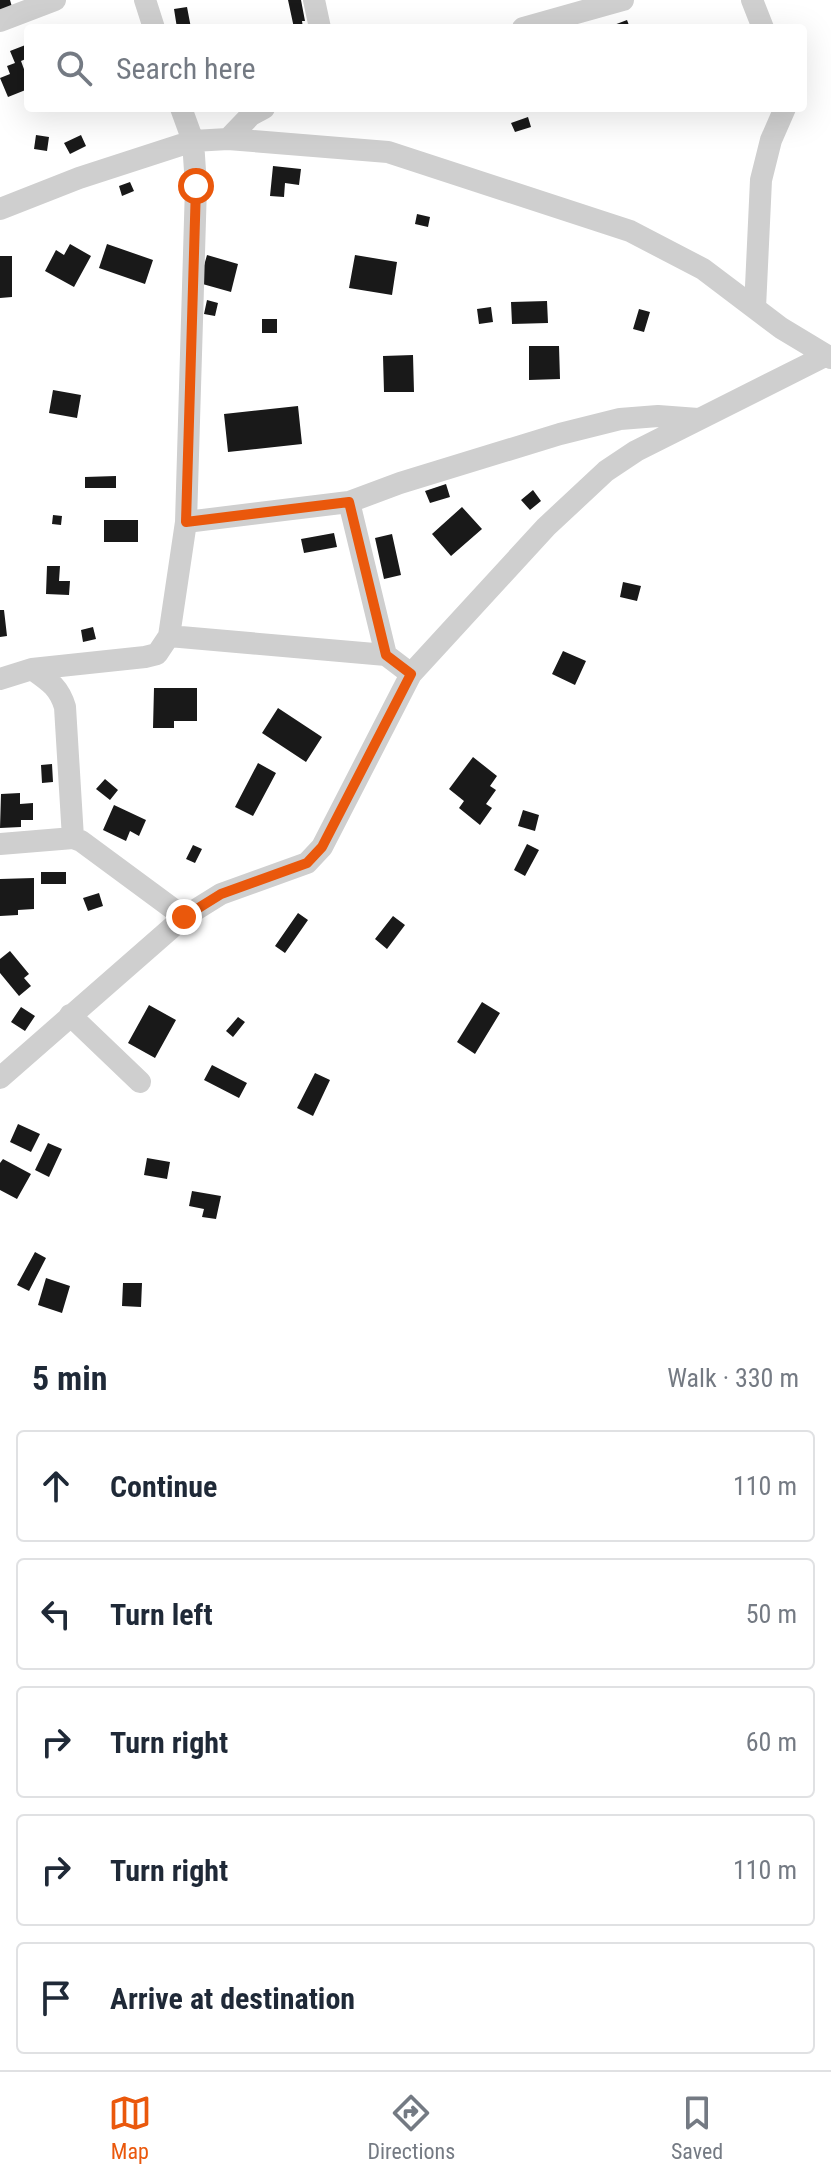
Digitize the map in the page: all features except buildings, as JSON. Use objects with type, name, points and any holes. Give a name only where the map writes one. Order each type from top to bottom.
[{"type":"street","points":[[0,21],[55,0]]},
{"type":"street","points":[[145,0],[153,24]]},
{"type":"street","points":[[314,0],[319,24]]},
{"type":"street","points":[[537,24],[623,0]]},
{"type":"street","points":[[752,0],[761,24]]},
{"type":"street","points":[[0,679],[32,669],[157,654],[169,636],[186,522],[196,186],[193,141],[182,112]]},
{"type":"street","points":[[228,139],[257,112]]},
{"type":"street","points":[[755,308],[761,180],[771,140],[783,112]]},
{"type":"street","points":[[0,209],[79,178],[193,141],[228,139],[388,152],[630,231],[703,269],[828,357]]},
{"type":"street","points":[[0,1078],[184,917],[221,894],[307,863],[322,847],[411,674],[546,527],[606,471],[636,451],[828,357]]},
{"type":"street","points":[[186,522],[349,502],[400,483],[620,419],[658,416],[699,419]]},
{"type":"street","points":[[349,502],[386,655]]},
{"type":"street","points":[[169,636],[386,655],[411,674]]},
{"type":"street","points":[[32,669],[61,692],[65,707],[73,838]]},
{"type":"street","points":[[0,844],[73,838],[89,846],[184,917]]},
{"type":"street","points":[[70,1015],[140,1082]]},
{"type":"route","points":[[184,917],[221,894],[307,863],[322,847],[411,674],[386,655],[349,502],[186,522],[196,186]]}]
